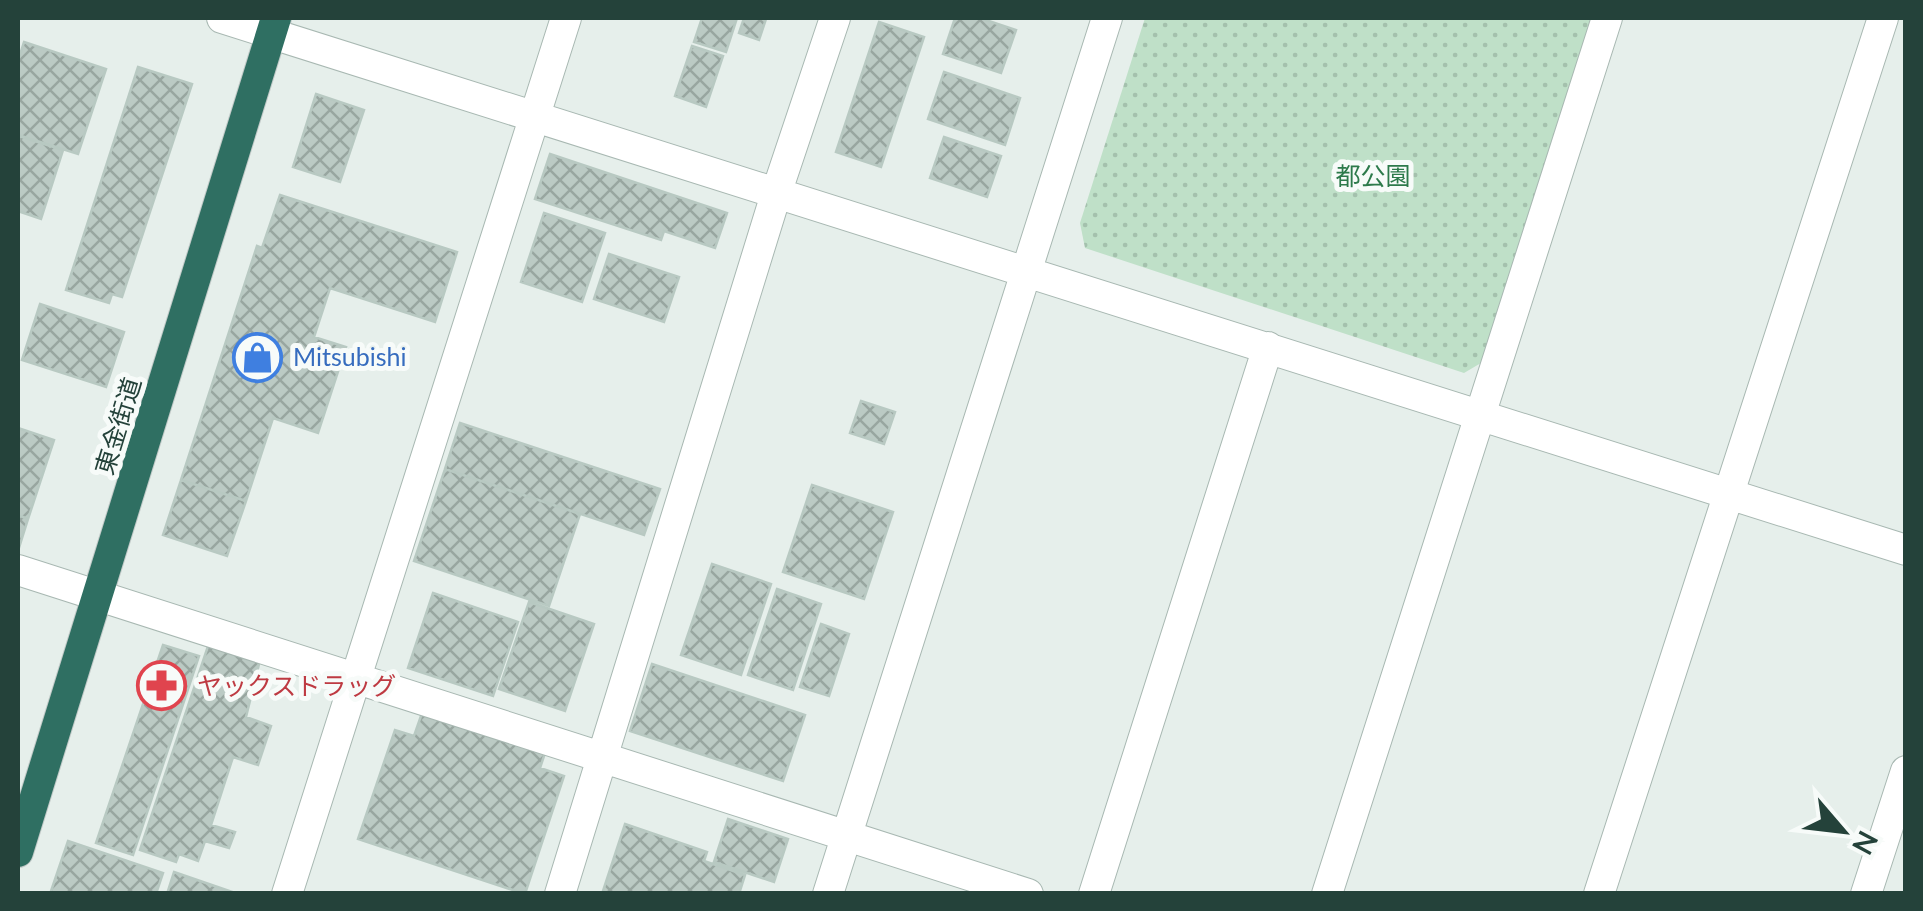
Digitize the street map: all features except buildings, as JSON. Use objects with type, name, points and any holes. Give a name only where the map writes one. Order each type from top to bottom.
[{"type":"highway","name":"東金街道","points":[[18,852],[274,24]]},
{"type":"street","points":[[222,18],[274,24],[535,114],[1906,550]]},
{"type":"street","points":[[288,894],[566,18]]},
{"type":"street","points":[[560,894],[777,191],[835,18]]},
{"type":"street","points":[[828,894],[1107,18]]},
{"type":"street","points":[[1326,894],[1607,18]]},
{"type":"street","points":[[1599,894],[1883,18]]},
{"type":"street","points":[[1094,894],[1268,347]]},
{"type":"street","points":[[18,570],[1028,894]]},
{"type":"street","points":[[1866,894],[1906,771]]},
{"type":"green space","name":"都公園","points":[[1145,18],[1591,18],[1481,363],[1464,373],[1085,248],[1080,223]]},
{"type":"place","name":"Mitsubishi","points":[[258,357]]},
{"type":"place","name":"ヤックスドラッグ","points":[[162,686]]}]
